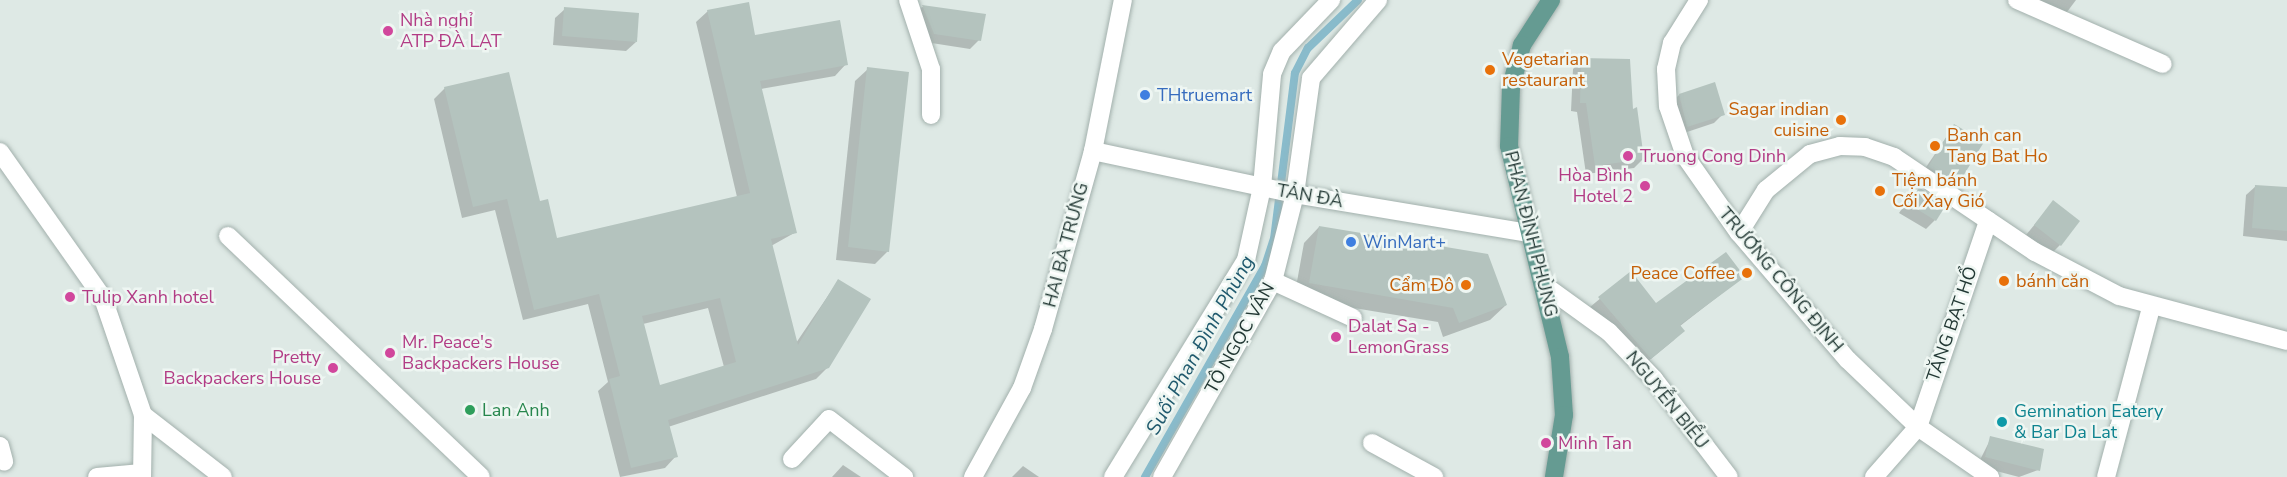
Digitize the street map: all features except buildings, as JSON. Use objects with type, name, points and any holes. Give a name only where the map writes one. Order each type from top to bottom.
[{"type":"main road","name":"PHAN ĐÌNH PHÙNG","points":[[1551,0],[1521,45],[1511,87],[1509,146],[1528,233],[1544,285],[1560,357],[1563,404],[1554,477]]},
{"type":"street","points":[[908,0],[931,69],[931,115]]},
{"type":"street","name":"HAI BÀ TRƯNG","points":[[973,477],[1022,388],[1093,151],[1123,0]]},
{"type":"street","name":"TÔ NGỌC VÂN","points":[[1113,477],[1246,260],[1262,187],[1272,74],[1289,42],[1331,0]]},
{"type":"street","name":"TÔ NGỌC VÂN","points":[[1162,477],[1273,281],[1295,194],[1311,78],[1378,0]]},
{"type":"street","name":"TRƯƠNG CÔNG ĐỊNH","points":[[1699,0],[1672,43],[1666,69],[1668,105],[1685,156],[1739,233],[1848,360],[1918,427],[1990,477]]},
{"type":"street","points":[[2017,0],[2163,64]]},
{"type":"street","points":[[1739,233],[1766,190],[1789,168],[1809,154],[1840,146],[1894,158],[1988,221],[2083,279],[2151,308],[2287,342]]},
{"type":"street","name":"TẢN ĐÀ","points":[[1093,151],[1295,194],[1528,233]]},
{"type":"street","points":[[0,152],[103,298],[143,415],[142,475],[97,477]]},
{"type":"street","name":"TĂNG BẠT HỔ","points":[[1918,427],[1988,221]]},
{"type":"street","points":[[228,236],[481,477]]},
{"type":"street","points":[[1273,281],[1353,318]]},
{"type":"street","name":"NGUYỄN BIỂU","points":[[1544,285],[1609,332],[1654,379],[1729,477]]},
{"type":"street","points":[[2106,477],[2151,308]]},
{"type":"street","points":[[143,415],[222,477]]},
{"type":"street","points":[[792,459],[829,419],[904,477]]},
{"type":"street","points":[[1874,477],[1918,427]]},
{"type":"street","points":[[1372,443],[1434,477]]},
{"type":"waterway","name":"Suối Phan Đình Phùng","points":[[1145,477],[1265,266],[1274,239],[1295,73],[1308,48],[1358,0]]},
{"type":"place","name":"Nhà nghỉ ATP ĐÀ LẠT","points":[[388,31]]},
{"type":"place","name":"Vegetarian restaurant","points":[[1490,70]]},
{"type":"place","name":"THtruemart","points":[[1145,95]]},
{"type":"place","name":"Sagar indian cuisine","points":[[1841,120]]},
{"type":"place","name":"Banh can Tang Bat Ho","points":[[1935,146]]},
{"type":"place","name":"Truong Cong Dinh","points":[[1628,156]]},
{"type":"place","name":"Hòa Bình Hotel 2","points":[[1645,186]]},
{"type":"place","name":"Tiệm bánh Cối Xay Gió","points":[[1880,191]]},
{"type":"place","name":"WinMart+","points":[[1351,242]]},
{"type":"place","name":"Peace Coffee","points":[[1747,273]]},
{"type":"place","name":"bánh căn","points":[[2004,281]]},
{"type":"place","name":"Cẩm Đô","points":[[1466,285]]},
{"type":"place","name":"Tulip Xanh hotel","points":[[70,297]]},
{"type":"place","name":"Dalat Sa - LemonGrass","points":[[1336,337]]},
{"type":"place","name":"Mr. Peace's Backpackers House","points":[[390,353]]},
{"type":"place","name":"Pretty Backpackers House","points":[[333,368]]},
{"type":"place","name":"Lan Anh","points":[[470,410]]},
{"type":"place","name":"Gemination Eatery & Bar Da Lat","points":[[2002,422]]},
{"type":"place","name":"Minh Tan","points":[[1546,443]]}]
